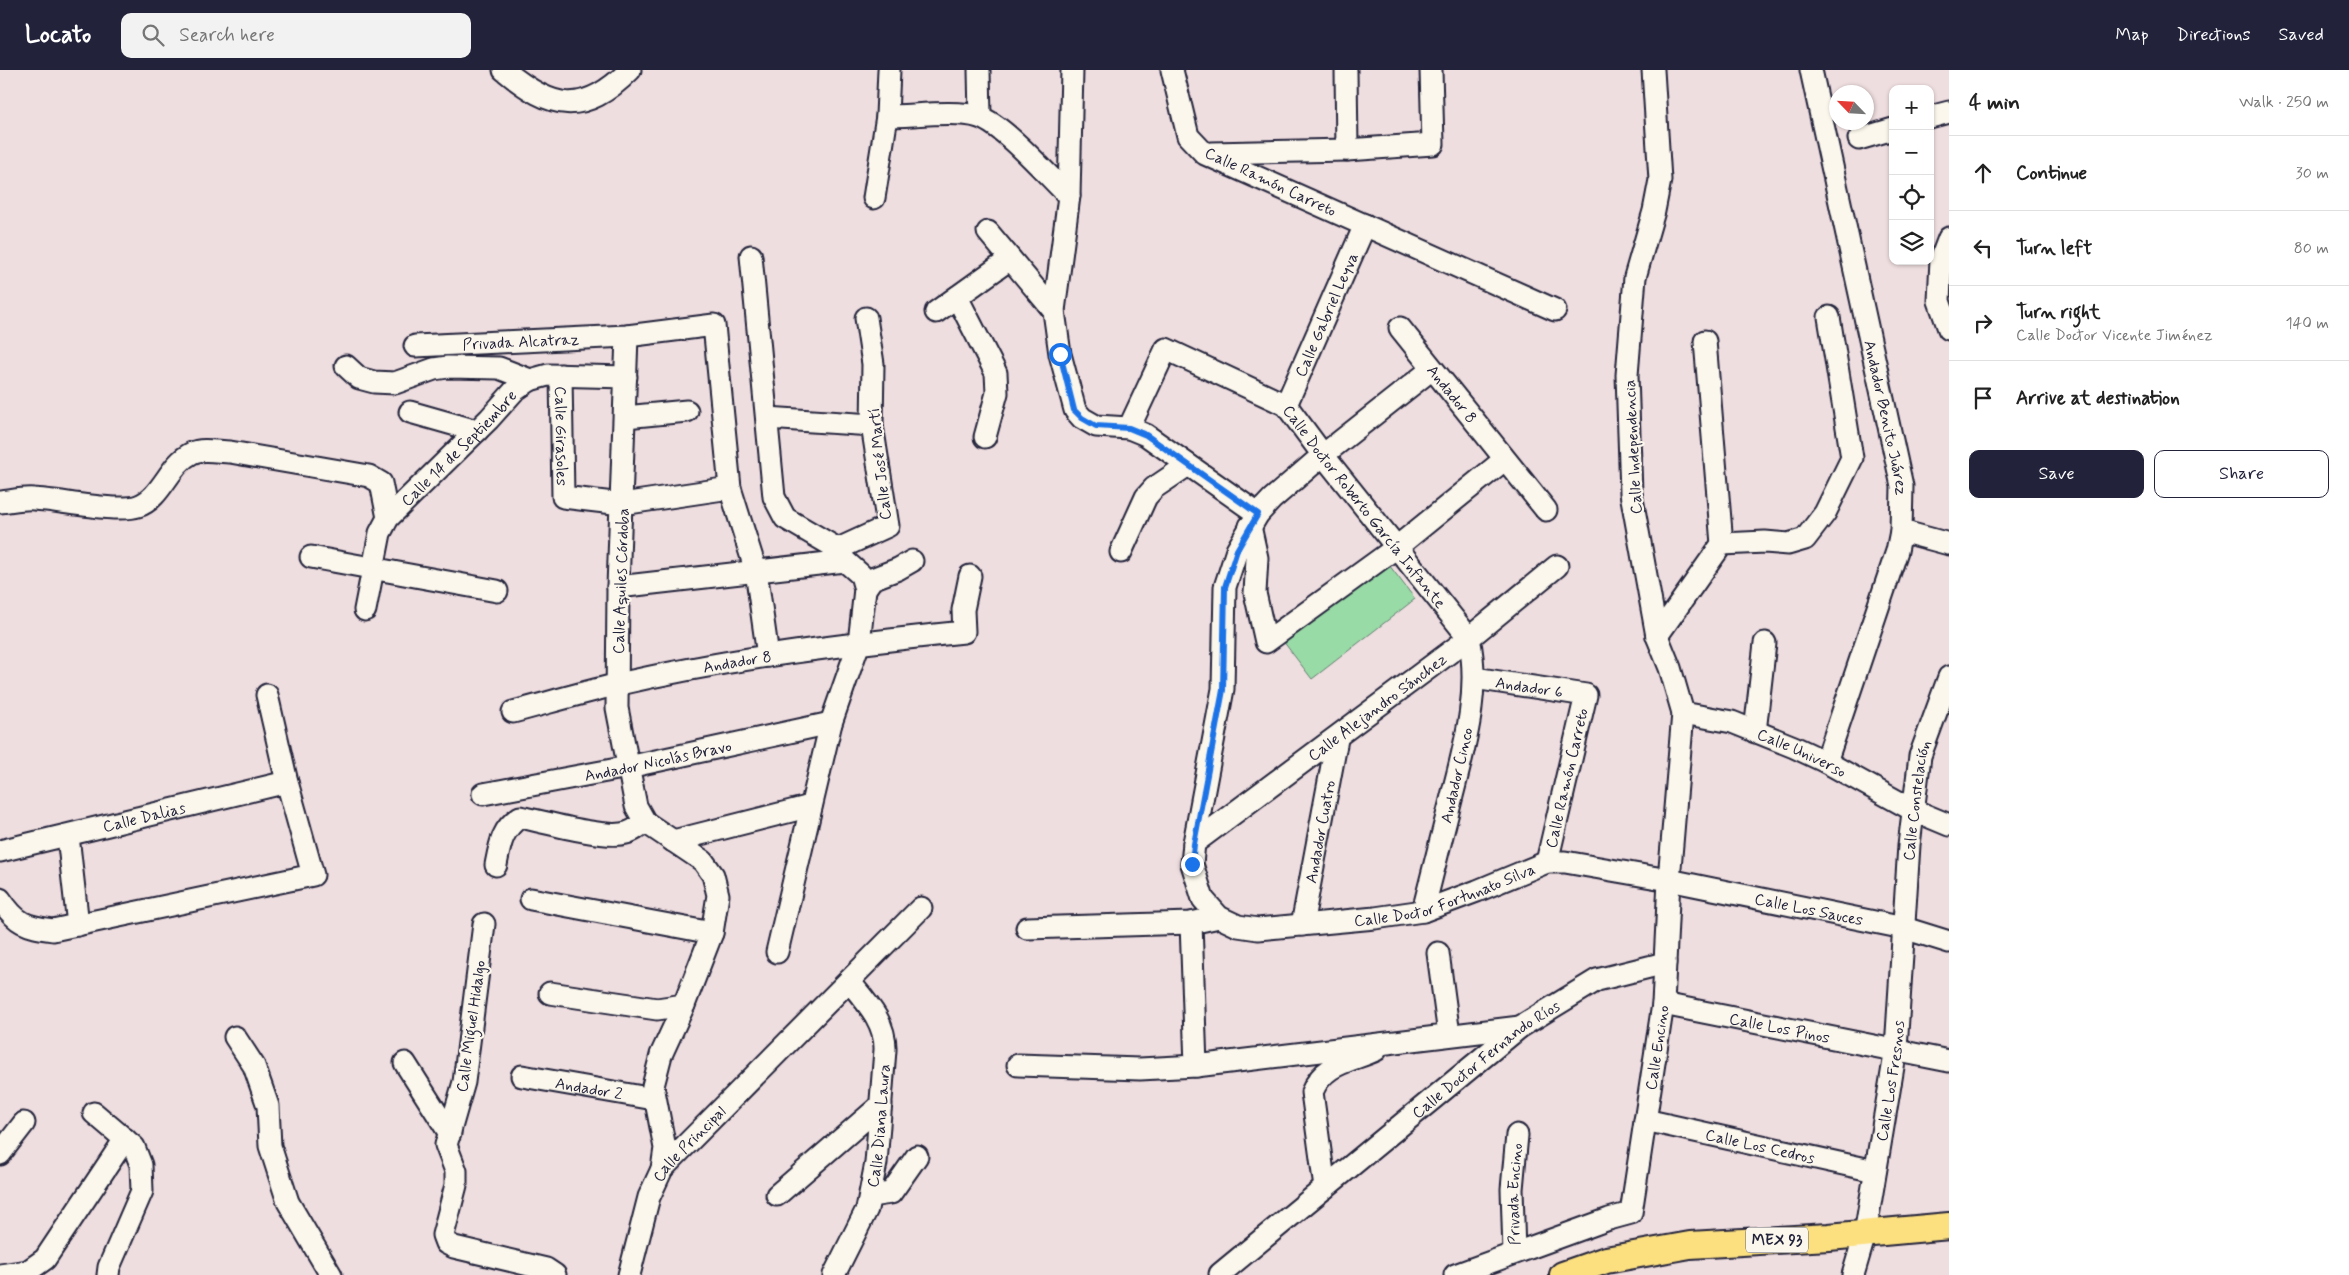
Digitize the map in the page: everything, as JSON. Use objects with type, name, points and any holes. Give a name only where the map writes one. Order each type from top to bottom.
[{"type":"main road","name":"MEX 93","points":[[1563,1275],[1609,1267],[1690,1245],[1864,1234],[1949,1226]]},
{"type":"street","points":[[504,70],[536,95],[562,104],[591,99],[615,85],[630,70]]},
{"type":"street","points":[[874,198],[887,116],[890,70]]},
{"type":"street","points":[[979,70],[980,117]]},
{"type":"street","points":[[1072,70],[1069,196],[1054,312],[1060,354],[1074,410],[1082,418],[1096,426],[1129,428],[1146,435],[1188,465],[1254,520],[1257,558],[1255,592],[1266,642],[1397,547],[1504,460]]},
{"type":"street","name":"Calle Ramón Carreto","points":[[1172,70],[1188,136],[1205,154],[1555,310]]},
{"type":"street","points":[[1346,70],[1347,150]]},
{"type":"street","points":[[1205,154],[1347,150],[1433,144],[1430,70]]},
{"type":"street","name":"Calle Independencia","points":[[1653,70],[1660,180],[1654,211],[1635,277],[1627,375],[1632,493],[1657,636],[1670,668],[1684,714],[1669,880]]},
{"type":"street","name":"Andador Benito Juárez","points":[[1811,70],[1902,486],[1901,531],[1897,550],[1826,762]]},
{"type":"street","points":[[1934,116],[1949,112]]},
{"type":"street","points":[[887,116],[965,115],[980,117],[996,125],[1069,196]]},
{"type":"street","points":[[1859,139],[1890,130]]},
{"type":"street","name":"Calle Gabriel Leyva","points":[[1286,405],[1365,225]]},
{"type":"street","points":[[988,232],[1054,312]]},
{"type":"street","points":[[1949,238],[1941,259],[1939,301],[1949,329]]},
{"type":"street","points":[[751,256],[774,497],[778,508],[785,518],[842,555],[861,575],[865,589],[859,643],[831,723],[777,952]]},
{"type":"street","points":[[936,312],[1010,259]]},
{"type":"street","points":[[957,296],[996,372],[997,393],[984,437]]},
{"type":"street","points":[[1722,544],[1765,542],[1788,544],[1804,539],[1825,512],[1852,458],[1829,317]]},
{"type":"street","name":"Calle José Martí","points":[[842,555],[888,526],[872,425],[873,364],[866,318]]},
{"type":"street","name":"Privada Alcatraz","points":[[415,346],[627,336],[714,325],[730,488]]},
{"type":"street","name":"Andador 8","points":[[1400,328],[1546,510]]},
{"type":"street","name":"Calle Aquiles Córdoba","points":[[627,336],[616,684],[617,708],[636,806],[645,822]]},
{"type":"street","points":[[1657,636],[1722,544],[1706,341]]},
{"type":"street","name":"Calle Doctor Roberto García Infante","points":[[1129,428],[1166,349],[1286,405],[1323,455],[1469,638]]},
{"type":"street","points":[[346,366],[359,378],[374,382],[395,383],[434,369],[448,367],[499,368],[530,380],[548,375],[626,377]]},
{"type":"street","points":[[1220,917],[1203,899],[1192,864],[1194,844],[1223,690],[1225,587],[1237,550],[1254,520],[1323,455],[1432,369]]},
{"type":"street","name":"Calle Girasoles","points":[[562,376],[563,497],[622,504]]},
{"type":"street","name":"Calle 14 de Septiembre","points":[[388,518],[477,431],[514,391],[530,380]]},
{"type":"street","points":[[625,417],[687,411]]},
{"type":"street","points":[[410,412],[477,431]]},
{"type":"street","points":[[767,418],[872,425]]},
{"type":"street","points":[[0,502],[33,499],[119,508],[137,507],[150,500],[178,465],[192,453],[207,451],[230,452],[369,476],[382,483],[388,518],[380,533],[365,610]]},
{"type":"street","points":[[1121,552],[1146,497],[1154,488],[1188,465]]},
{"type":"street","points":[[622,504],[730,488],[756,571],[768,656]]},
{"type":"street","points":[[1901,531],[1949,544]]},
{"type":"street","points":[[618,587],[756,571],[842,555]]},
{"type":"street","points":[[311,557],[497,590]]},
{"type":"street","points":[[865,589],[872,579],[898,569],[912,561]]},
{"type":"street","name":"Calle Alejandro Sánchez","points":[[1194,844],[1469,638],[1557,566]]},
{"type":"street","points":[[859,643],[964,632],[963,610],[970,576]]},
{"type":"street","name":"Andador Cinco","points":[[1423,911],[1461,759],[1474,691],[1474,659],[1469,638]]},
{"type":"street","name":"Andador 8","points":[[513,712],[616,684],[768,656],[859,643]]},
{"type":"street","points":[[1755,732],[1765,644]]},
{"type":"street","name":"Calle Constelación","points":[[1904,928],[1913,810],[1920,756],[1940,724],[1949,677]]},
{"type":"street","name":"Andador 6","points":[[1474,678],[1586,695]]},
{"type":"street","points":[[0,899],[10,913],[27,926],[53,930],[313,875],[287,782],[267,695]]},
{"type":"street","name":"Calle Ramón Carreto","points":[[1547,862],[1586,695]]},
{"type":"street","name":"Calle Universo","points":[[1684,714],[1732,722],[1826,762],[1913,810],[1949,825]]},
{"type":"street","name":"Andador Nicolás Bravo","points":[[483,794],[628,767],[831,723]]},
{"type":"street","name":"Andador Cuatro","points":[[1302,925],[1336,739]]},
{"type":"street","name":"Calle Dalias","points":[[0,851],[287,782]]},
{"type":"street","points":[[673,841],[812,806]]},
{"type":"street","points":[[496,865],[502,837],[509,824],[520,817],[612,834],[634,830],[645,822],[703,862],[713,875],[718,895],[712,933],[684,1005],[661,1056],[653,1086],[664,1148],[662,1169]]},
{"type":"street","points":[[68,836],[78,925]]},
{"type":"street","name":"Calle Doctor Fortunato Silva","points":[[1220,917],[1238,926],[1258,929],[1423,911],[1477,892],[1547,862],[1565,862],[1669,880]]},
{"type":"street","name":"Calle Los Sauces","points":[[1669,880],[1904,928],[1949,942]]},
{"type":"street","name":"Calle Encino","points":[[1514,1253],[1631,1213],[1663,1004],[1669,880]]},
{"type":"street","points":[[531,900],[712,933]]},
{"type":"street","points":[[850,981],[921,908]]},
{"type":"street","points":[[1027,928],[1191,922],[1220,917]]},
{"type":"street","points":[[1191,922],[1196,1066]]},
{"type":"street","name":"Calle Miguel Hidalgo","points":[[484,924],[464,1082],[446,1144],[456,1171],[456,1185],[443,1235],[446,1243],[546,1269],[555,1275]]},
{"type":"street","name":"Calle Los Fresnos","points":[[1853,1275],[1864,1234],[1896,1049],[1904,928]]},
{"type":"street","points":[[1438,953],[1449,1035]]},
{"type":"street","name":"Calle Doctor Fernando Ríos","points":[[1220,1274],[1520,1027],[1597,980],[1665,963]]},
{"type":"street","name":"Calle Principal","points":[[629,1275],[649,1197],[662,1169],[850,981]]},
{"type":"street","name":"Calle Diana Laura","points":[[834,1275],[867,1209],[870,1196],[876,1163],[886,1036],[877,1017],[850,981]]},
{"type":"street","points":[[550,993],[657,1009],[684,1005]]},
{"type":"street","name":"Calle Los Pinos","points":[[1663,1004],[1949,1061]]},
{"type":"street","points":[[1018,1065],[1140,1069],[1196,1066],[1397,1040],[1520,1027]]},
{"type":"street","points":[[235,1037],[254,1066],[268,1106],[270,1146],[288,1202],[331,1275]]},
{"type":"street","points":[[1325,1188],[1312,1092],[1316,1080],[1326,1070],[1397,1040]]},
{"type":"street","points":[[405,1063],[450,1134]]},
{"type":"street","name":"Andador 2","points":[[522,1076],[654,1099]]},
{"type":"street","points":[[777,1195],[881,1105]]},
{"type":"street","points":[[94,1113],[134,1148],[141,1166],[142,1191],[109,1267],[108,1275]]},
{"type":"street","name":"Calle Los Cedros","points":[[1645,1120],[1875,1171]]},
{"type":"street","points":[[0,1154],[24,1123]]},
{"type":"street","name":"Privada Encino","points":[[1514,1253],[1512,1189],[1517,1135]]},
{"type":"street","points":[[0,1275],[28,1271],[45,1259],[125,1139]]},
{"type":"street","points":[[870,1196],[891,1192],[917,1156]]},
{"type":"street","points":[[1455,1275],[1514,1253]]},
{"type":"green space","points":[[1386,561],[1415,599],[1312,679],[1283,641]]},
{"type":"route","points":[[1060,354],[1074,410],[1082,418],[1096,426],[1129,428],[1146,435],[1258,514],[1237,550],[1225,587],[1223,690],[1194,844],[1192,864]]}]
